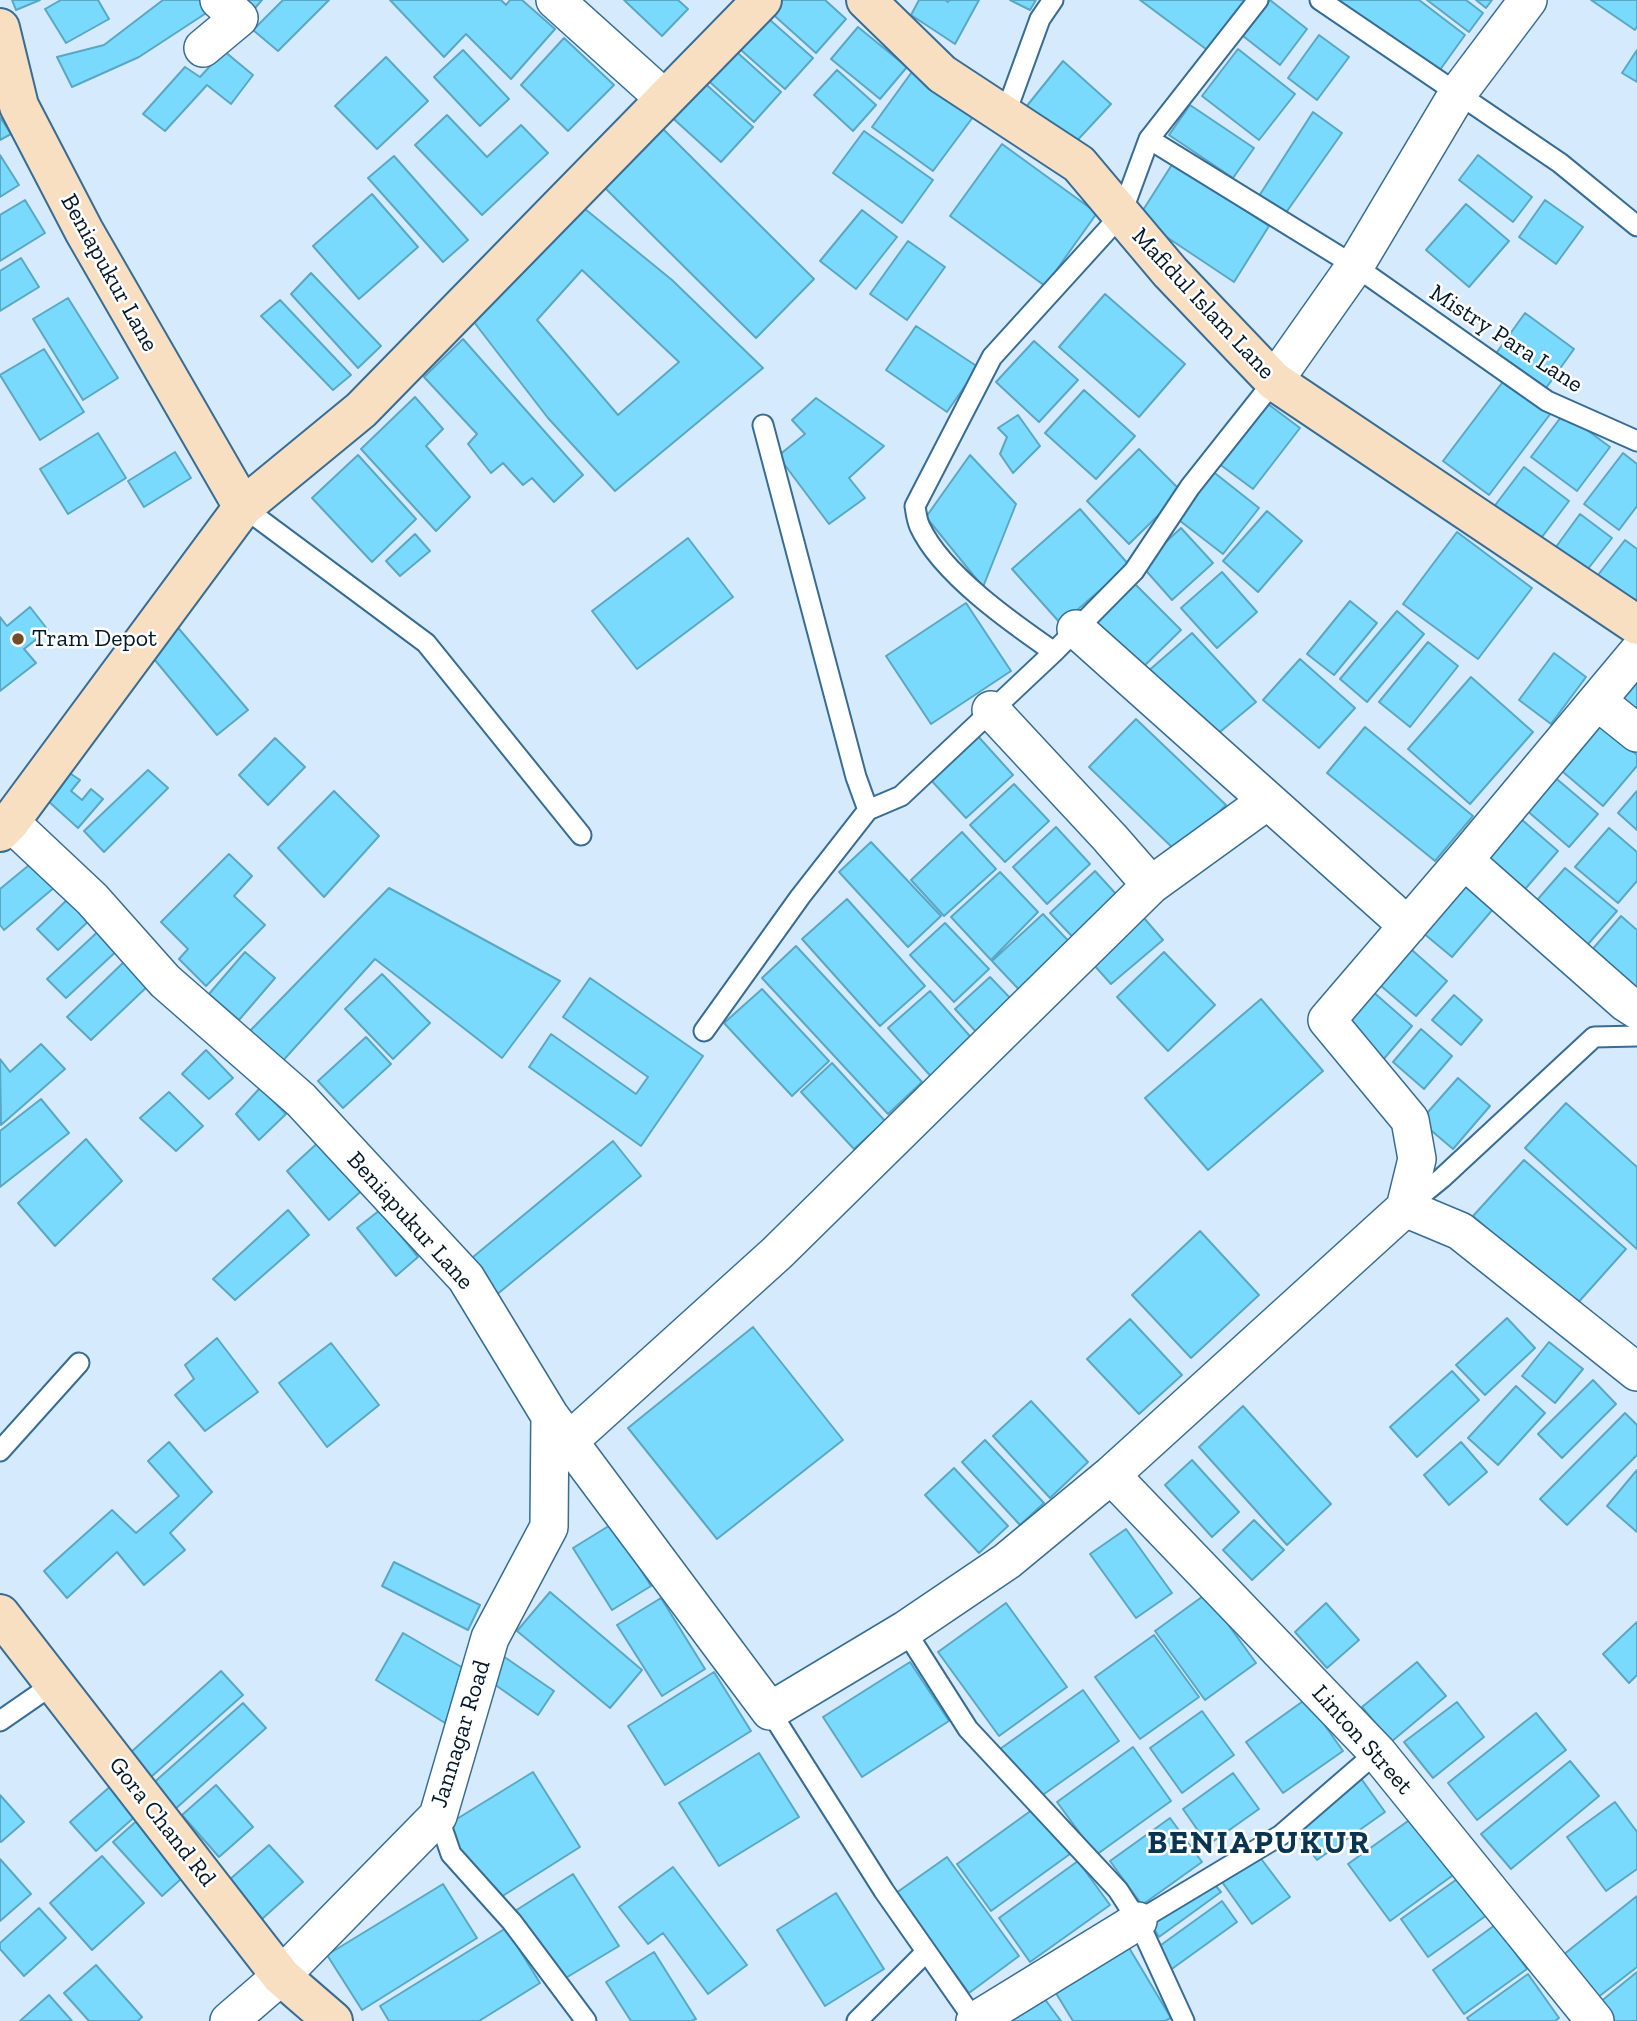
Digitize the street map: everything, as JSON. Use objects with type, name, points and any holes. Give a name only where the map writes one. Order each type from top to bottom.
[{"type":"street","points":[[203,48],[239,18],[219,0]]},
{"type":"street","points":[[555,0],[665,99]]},
{"type":"street","points":[[5,827],[243,507],[361,410],[762,0]]},
{"type":"street","name":"Mafidul Islam Lane","points":[[866,0],[942,74],[1079,164],[1170,272],[1274,381],[1637,625]]},
{"type":"street","points":[[1274,381],[1355,266],[1458,93],[1528,0]]},
{"type":"street","name":"Beniapukur Lane","points":[[0,28],[19,106],[84,232],[243,507]]},
{"type":"street","points":[[1065,641],[1267,801],[1408,926]]},
{"type":"street","points":[[769,1711],[905,1630],[1007,1561],[1111,1475],[1405,1208],[1417,1159],[1410,1120],[1327,1020],[1637,653]]},
{"type":"street","points":[[1597,701],[1637,733]]},
{"type":"street","points":[[991,710],[1151,885]]},
{"type":"street","points":[[559,1429],[777,1253],[1151,885],[1267,801]]},
{"type":"street","name":"Beniapukur Lane","points":[[5,827],[92,899],[165,981],[301,1100],[466,1278],[559,1429],[769,1711]]},
{"type":"street","points":[[1464,860],[1637,1010]]},
{"type":"street","points":[[1405,1208],[1460,1231],[1637,1372]]},
{"type":"street","name":"Jannagar Road","points":[[229,2021],[281,1976],[438,1816],[490,1638],[549,1527],[559,1429]]},
{"type":"street","name":"Linton Street","points":[[1111,1475],[1377,1752],[1595,2021]]},
{"type":"street","name":"Gora Chand Rd","points":[[0,1614],[281,1976],[333,2021]]},
{"type":"street","points":[[975,2021],[1138,1921]]},
{"type":"lane","points":[[1005,115],[1040,19],[1053,0]]},
{"type":"lane","points":[[1065,641],[994,610],[941,558],[919,527],[915,506],[992,357],[1121,215],[1149,139],[1258,0]]},
{"type":"lane","points":[[1320,0],[1560,163],[1637,226]]},
{"type":"lane","name":"Mistry Para Lane","points":[[1149,139],[1355,266],[1547,401],[1637,441]]},
{"type":"lane","points":[[704,1031],[800,897],[868,810],[901,796],[1065,641],[1134,570],[1190,487],[1274,381]]},
{"type":"lane","points":[[763,425],[856,777],[868,810]]},
{"type":"lane","points":[[243,507],[426,643],[581,835]]},
{"type":"lane","points":[[1405,1208],[1442,1178],[1594,1037],[1637,1036]]},
{"type":"lane","points":[[0,1451],[79,1363]]},
{"type":"lane","points":[[905,1630],[968,1729],[1118,1890],[1138,1921],[1184,2021]]},
{"type":"lane","points":[[0,1721],[55,1683]]},
{"type":"lane","points":[[769,1711],[884,1891],[975,2021]]},
{"type":"lane","points":[[1138,1921],[1281,1835],[1377,1752]]},
{"type":"lane","points":[[438,1816],[452,1854],[512,1922],[586,2021]]},
{"type":"lane","points":[[857,2021],[926,1952]]},
{"type":"building","points":[[12,0],[40,0],[16,10]]},
{"type":"building","points":[[61,0],[98,0],[109,19],[66,43],[45,9]]},
{"type":"building","points":[[163,0],[210,0],[217,6],[139,57],[72,87],[57,57],[104,45]]},
{"type":"building","points":[[231,0],[262,0],[248,16]]},
{"type":"building","points":[[283,0],[329,0],[278,51],[253,30]]},
{"type":"building","points":[[390,0],[501,0],[506,5],[510,0],[522,0],[555,29],[511,79],[466,34],[444,57]]},
{"type":"building","points":[[624,0],[678,0],[688,9],[662,36]]},
{"type":"building","points":[[775,0],[825,0],[846,19],[816,53],[767,9]]},
{"type":"building","points":[[919,0],[979,0],[955,44],[911,15]]},
{"type":"building","points":[[1010,0],[1036,0],[1030,10]]},
{"type":"building","points":[[1140,0],[1249,0],[1210,52]]},
{"type":"building","points":[[1270,0],[1307,29],[1280,65],[1243,36]]},
{"type":"building","points":[[1330,0],[1419,0],[1465,35],[1437,74]]},
{"type":"building","points":[[1427,0],[1466,0],[1483,13],[1469,32]]},
{"type":"building","points":[[1476,0],[1492,0],[1486,8]]},
{"type":"building","points":[[1591,0],[1637,0],[1637,27],[1635,30]]},
{"type":"building","points":[[761,12],[813,58],[785,89],[733,43]]},
{"type":"building","points":[[858,27],[907,67],[880,99],[831,59]]},
{"type":"building","points":[[1319,35],[1349,57],[1317,100],[1288,78]]},
{"type":"building","points":[[564,38],[614,85],[568,131],[521,85]]},
{"type":"building","points":[[729,45],[781,92],[754,122],[702,75]]},
{"type":"building","points":[[1238,49],[1295,94],[1259,140],[1202,96]]},
{"type":"building","points":[[463,50],[509,99],[480,126],[434,77]]},
{"type":"building","points":[[1637,50],[1637,82],[1622,73]]},
{"type":"building","points":[[224,51],[253,75],[231,104],[207,85],[165,131],[143,114],[185,67],[200,77]]},
{"type":"building","points":[[386,57],[428,101],[377,149],[335,106]]},
{"type":"building","points":[[1063,61],[1111,104],[1073,145],[1026,107]]},
{"type":"building","points":[[914,69],[976,113],[933,171],[872,127]]},
{"type":"building","points":[[837,70],[876,105],[853,131],[814,95]]},
{"type":"building","points":[[698,77],[753,127],[721,162],[666,112]]},
{"type":"building","points":[[1190,105],[1254,148],[1233,178],[1169,135]]},
{"type":"building","points":[[1313,112],[1342,133],[1285,214],[1259,196]]},
{"type":"building","points":[[447,115],[487,157],[521,125],[548,153],[482,215],[415,145]]},
{"type":"building","points":[[0,117],[11,134],[0,140]]},
{"type":"building","points":[[656,122],[814,279],[756,338],[598,181]]},
{"type":"building","points":[[864,131],[933,180],[902,223],[833,173]]},
{"type":"building","points":[[1002,144],[1097,213],[1045,286],[950,216]]},
{"type":"building","points":[[0,155],[19,185],[0,197]]},
{"type":"building","points":[[1478,155],[1532,197],[1513,222],[1459,180]]},
{"type":"building","points":[[394,156],[468,240],[443,262],[368,178]]},
{"type":"building","points":[[1173,163],[1269,226],[1234,282],[1138,218]]},
{"type":"building","points":[[372,194],[418,247],[359,299],[313,246]]},
{"type":"building","points":[[25,200],[45,233],[0,261],[0,215]]},
{"type":"building","points":[[574,200],[672,280],[763,368],[615,491],[548,418],[467,313]],"holes":[[[582,270],[679,362],[618,415],[537,320]]]},
{"type":"building","points":[[1545,200],[1583,227],[1556,264],[1519,237]]},
{"type":"building","points":[[1466,204],[1509,241],[1469,287],[1426,250]]},
{"type":"building","points":[[862,210],[897,237],[856,289],[820,261]]},
{"type":"building","points":[[908,241],[945,267],[907,320],[870,294]]},
{"type":"building","points":[[21,258],[39,287],[0,311],[0,271]]},
{"type":"building","points":[[311,273],[381,346],[358,368],[291,294]]},
{"type":"building","points":[[1105,294],[1185,364],[1139,417],[1059,347]]},
{"type":"building","points":[[68,298],[118,378],[83,400],[33,319]]},
{"type":"building","points":[[280,300],[351,375],[333,390],[261,316]]},
{"type":"building","points":[[1525,313],[1574,349],[1541,395],[1492,359]]},
{"type":"building","points":[[916,326],[978,367],[947,412],[886,370]]},
{"type":"building","points":[[463,339],[583,475],[554,502],[532,478],[523,485],[503,463],[491,473],[468,444],[477,434],[424,377]]},
{"type":"building","points":[[1034,341],[1078,380],[1039,422],[996,382]]},
{"type":"building","points":[[44,349],[84,412],[40,440],[0,375]]},
{"type":"building","points":[[1505,379],[1551,413],[1489,495],[1443,461]]},
{"type":"building","points":[[1084,390],[1135,436],[1096,479],[1045,433]]},
{"type":"building","points":[[415,397],[443,429],[426,446],[470,497],[436,531],[361,449]]},
{"type":"building","points":[[816,398],[884,446],[849,478],[865,498],[829,524],[778,456],[805,434],[792,420]]},
{"type":"building","points":[[1264,401],[1300,428],[1253,489],[1218,463]]},
{"type":"building","points":[[1564,413],[1610,447],[1577,491],[1531,457]]},
{"type":"building","points":[[1018,415],[1040,446],[1013,473],[1000,454],[1007,437],[998,428]]},
{"type":"building","points":[[98,433],[126,478],[68,514],[40,469]]},
{"type":"building","points":[[1139,449],[1182,492],[1129,544],[1087,501]]},
{"type":"building","points":[[175,452],[191,478],[144,507],[128,481]]},
{"type":"building","points":[[1623,453],[1637,464],[1637,506],[1619,530],[1584,504]]},
{"type":"building","points":[[358,455],[416,519],[372,562],[312,498]]},
{"type":"building","points":[[970,455],[1016,504],[983,587],[926,517]]},
{"type":"building","points":[[1524,467],[1569,501],[1539,541],[1493,508]]},
{"type":"building","points":[[1211,470],[1259,508],[1223,554],[1175,517]]},
{"type":"building","points":[[1080,509],[1129,565],[1061,624],[1012,569]]},
{"type":"building","points":[[1267,511],[1302,541],[1258,592],[1223,561]]},
{"type":"building","points":[[1580,514],[1612,538],[1584,574],[1553,551]]},
{"type":"building","points":[[1181,528],[1213,563],[1172,600],[1141,565]]},
{"type":"building","points":[[1457,532],[1532,588],[1478,659],[1403,604]]},
{"type":"building","points":[[415,534],[430,551],[400,576],[386,561]]},
{"type":"building","points":[[688,538],[733,597],[637,669],[592,611]]},
{"type":"building","points":[[1625,540],[1637,549],[1637,604],[1598,575]]},
{"type":"building","points":[[1222,572],[1257,612],[1217,648],[1181,608]]},
{"type":"building","points":[[1130,579],[1181,630],[1138,672],[1087,620]]},
{"type":"building","points":[[1350,601],[1377,623],[1334,675],[1307,654]]},
{"type":"building","points":[[966,603],[1011,671],[931,724],[886,656]]},
{"type":"building","name":"Tram Depot","points":[[30,607],[48,630],[24,649],[36,663],[0,691],[0,617],[7,626]]},
{"type":"building","points":[[1397,611],[1424,634],[1367,702],[1340,679]]},
{"type":"building","points":[[174,623],[248,710],[217,735],[145,648]]},
{"type":"building","points":[[1192,633],[1256,702],[1209,741],[1146,673]]},
{"type":"building","points":[[1428,642],[1458,666],[1410,727],[1379,702]]},
{"type":"building","points":[[1554,653],[1586,677],[1551,724],[1519,700]]},
{"type":"building","points":[[1300,659],[1355,708],[1319,748],[1263,700]]},
{"type":"building","points":[[1637,675],[1637,721],[1614,702]]},
{"type":"building","points":[[1471,677],[1533,732],[1470,804],[1408,749]]},
{"type":"building","points":[[1136,719],[1226,805],[1179,854],[1089,767]]},
{"type":"building","points":[[1597,720],[1637,755],[1637,766],[1603,806],[1556,766]]},
{"type":"building","points":[[1365,727],[1473,816],[1435,861],[1327,773]]},
{"type":"building","points":[[976,734],[1013,775],[966,818],[929,778]]},
{"type":"building","points":[[275,738],[305,767],[268,805],[239,775]]},
{"type":"building","points":[[1545,769],[1598,814],[1569,847],[1517,802]]},
{"type":"building","points":[[148,770],[168,788],[104,852],[84,831]]},
{"type":"building","points":[[68,772],[80,780],[71,791],[82,800],[91,789],[103,799],[78,828],[47,800]]},
{"type":"building","points":[[1014,784],[1049,821],[1005,862],[970,825]]},
{"type":"building","points":[[334,791],[379,836],[324,897],[278,848]]},
{"type":"building","points":[[1637,791],[1637,830],[1618,813]]},
{"type":"building","points":[[1514,813],[1558,851],[1520,895],[1476,857]]},
{"type":"building","points":[[1056,827],[1090,864],[1047,904],[1013,867]]},
{"type":"building","points":[[1609,828],[1637,852],[1637,881],[1618,903],[1575,867]]},
{"type":"building","points":[[962,832],[996,869],[944,916],[911,880]]},
{"type":"building","points":[[871,842],[941,916],[908,947],[839,872]]},
{"type":"building","points":[[229,854],[252,876],[234,896],[265,925],[206,986],[179,959],[188,949],[161,922]]},
{"type":"building","points":[[40,856],[62,881],[4,930],[0,925],[0,889]]},
{"type":"building","points":[[1565,868],[1617,911],[1582,951],[1531,907]]},
{"type":"building","points":[[1095,871],[1126,905],[1081,946],[1050,913]]},
{"type":"building","points":[[1000,872],[1038,912],[991,960],[951,917]]},
{"type":"building","points":[[1460,878],[1494,908],[1452,957],[1416,927]]},
{"type":"building","points":[[389,888],[560,981],[502,1058],[375,959],[279,1065],[246,1035]]},
{"type":"building","points":[[73,894],[94,916],[58,950],[37,929]]},
{"type":"building","points":[[847,899],[925,986],[880,1026],[802,939]]},
{"type":"building","points":[[1137,910],[1163,940],[1111,984],[1085,955]]},
{"type":"building","points":[[1043,914],[1076,949],[1025,996],[992,961]]},
{"type":"building","points":[[1621,916],[1637,930],[1637,1003],[1585,958]]},
{"type":"building","points":[[945,923],[989,969],[954,1002],[910,955]]},
{"type":"building","points":[[104,926],[122,946],[66,998],[47,979]]},
{"type":"building","points":[[1404,943],[1447,981],[1416,1016],[1373,979]]},
{"type":"building","points":[[796,946],[922,1082],[888,1114],[762,978]]},
{"type":"building","points":[[245,952],[275,978],[239,1020],[209,994]]},
{"type":"building","points":[[1164,952],[1215,1005],[1168,1051],[1117,997]]},
{"type":"building","points":[[128,958],[151,983],[91,1040],[67,1017]]},
{"type":"building","points":[[382,974],[430,1023],[393,1059],[345,1009]]},
{"type":"building","points":[[990,977],[1013,1001],[978,1034],[955,1009]]},
{"type":"building","points":[[590,978],[703,1056],[641,1146],[529,1067],[551,1034],[636,1094],[648,1077],[563,1017]]},
{"type":"building","points":[[762,989],[829,1061],[792,1096],[724,1023]]},
{"type":"building","points":[[1371,990],[1412,1026],[1382,1061],[1341,1025]]},
{"type":"building","points":[[930,991],[976,1043],[934,1080],[888,1028]]},
{"type":"building","points":[[1454,995],[1482,1020],[1461,1045],[1432,1020]]},
{"type":"building","points":[[1261,999],[1323,1071],[1208,1170],[1145,1098]]},
{"type":"building","points":[[1421,1029],[1452,1056],[1424,1089],[1393,1062]]},
{"type":"building","points":[[366,1037],[391,1064],[343,1108],[318,1081]]},
{"type":"building","points":[[41,1044],[65,1069],[1,1125],[0,1059],[10,1072]]},
{"type":"building","points":[[206,1050],[233,1078],[209,1099],[182,1074]]},
{"type":"building","points":[[832,1063],[885,1121],[854,1149],[801,1092]]},
{"type":"building","points":[[1458,1078],[1490,1106],[1453,1149],[1420,1121]]},
{"type":"building","points":[[260,1088],[286,1114],[259,1140],[236,1114]]},
{"type":"building","points":[[169,1092],[203,1126],[176,1151],[140,1118]]},
{"type":"building","points":[[41,1099],[69,1133],[0,1187],[0,1131]]},
{"type":"building","points":[[1566,1103],[1637,1167],[1637,1249],[1525,1148]]},
{"type":"building","points":[[323,1138],[368,1185],[329,1220],[287,1171]]},
{"type":"building","points":[[86,1139],[122,1181],[55,1246],[18,1203]]},
{"type":"building","points":[[613,1141],[641,1176],[495,1296],[467,1262]]},
{"type":"building","points":[[1524,1160],[1626,1249],[1575,1306],[1473,1216]]},
{"type":"building","points":[[288,1210],[309,1235],[235,1300],[213,1279]]},
{"type":"building","points":[[380,1210],[418,1257],[396,1276],[357,1228]]},
{"type":"building","points":[[1200,1231],[1259,1295],[1191,1358],[1132,1295]]},
{"type":"building","points":[[1507,1318],[1535,1348],[1485,1395],[1456,1365]]},
{"type":"building","points":[[1130,1319],[1182,1375],[1139,1414],[1087,1359]]},
{"type":"building","points":[[753,1327],[843,1440],[717,1539],[628,1428]]},
{"type":"building","points":[[217,1338],[258,1392],[205,1431],[175,1395],[194,1379],[185,1365]]},
{"type":"building","points":[[1549,1342],[1583,1369],[1555,1403],[1522,1376]]},
{"type":"building","points":[[331,1343],[379,1405],[327,1447],[279,1383]]},
{"type":"building","points":[[1452,1371],[1479,1400],[1417,1457],[1390,1427]]},
{"type":"building","points":[[1593,1380],[1616,1404],[1562,1458],[1538,1434]]},
{"type":"building","points":[[1516,1386],[1545,1413],[1498,1465],[1468,1438]]},
{"type":"building","points":[[1031,1401],[1088,1462],[1050,1498],[993,1436]]},
{"type":"building","points":[[1243,1406],[1331,1504],[1287,1545],[1199,1447]]},
{"type":"building","points":[[1625,1413],[1637,1425],[1637,1455],[1567,1525],[1540,1499]]},
{"type":"building","points":[[985,1440],[1044,1503],[1020,1525],[962,1462]]},
{"type":"building","points":[[169,1442],[212,1492],[170,1533],[185,1550],[144,1585],[117,1552],[67,1598],[44,1571],[112,1510],[136,1533],[179,1496],[148,1461]]},
{"type":"building","points":[[1461,1442],[1487,1472],[1449,1505],[1424,1475]]},
{"type":"building","points":[[1192,1460],[1239,1512],[1212,1537],[1165,1485]]},
{"type":"building","points":[[954,1468],[1008,1526],[979,1553],[925,1495]]},
{"type":"building","points":[[1637,1470],[1637,1532],[1607,1506]]},
{"type":"building","points":[[1254,1520],[1284,1550],[1252,1580],[1223,1550]]},
{"type":"building","points":[[612,1524],[651,1586],[612,1610],[573,1548]]},
{"type":"building","points":[[1126,1529],[1172,1593],[1136,1618],[1090,1554]]},
{"type":"building","points":[[394,1562],[480,1605],[468,1630],[382,1586]]},
{"type":"building","points":[[550,1592],[642,1670],[610,1708],[517,1631]]},
{"type":"building","points":[[1206,1594],[1256,1663],[1205,1700],[1155,1631]]},
{"type":"building","points":[[661,1598],[705,1669],[662,1696],[617,1625]]},
{"type":"building","points":[[1006,1603],[1067,1687],[999,1736],[938,1652]]},
{"type":"building","points":[[1326,1603],[1359,1640],[1327,1668],[1295,1632]]},
{"type":"building","points":[[1637,1622],[1637,1675],[1629,1683],[1603,1654]]},
{"type":"building","points":[[403,1633],[470,1672],[445,1723],[376,1680]]},
{"type":"building","points":[[1154,1635],[1199,1697],[1140,1739],[1095,1677]]},
{"type":"building","points":[[503,1656],[554,1691],[538,1715],[487,1679]]},
{"type":"building","points":[[910,1662],[949,1721],[862,1777],[823,1717]]},
{"type":"building","points":[[1417,1662],[1446,1696],[1391,1742],[1362,1707]]},
{"type":"building","points":[[221,1671],[243,1695],[151,1777],[130,1753]]},
{"type":"building","points":[[714,1672],[751,1731],[665,1785],[628,1726]]},
{"type":"building","points":[[1083,1690],[1119,1741],[1037,1799],[1000,1749]]},
{"type":"building","points":[[1306,1699],[1343,1751],[1283,1793],[1246,1742]]},
{"type":"building","points":[[1457,1702],[1484,1737],[1433,1778],[1404,1742]]},
{"type":"building","points":[[243,1703],[266,1728],[173,1811],[150,1786]]},
{"type":"building","points":[[1202,1711],[1234,1755],[1182,1793],[1150,1748]]},
{"type":"building","points":[[1536,1713],[1566,1750],[1477,1820],[1448,1783]]},
{"type":"building","points":[[1133,1747],[1171,1801],[1096,1855],[1057,1802]]},
{"type":"building","points":[[759,1753],[799,1817],[719,1866],[679,1803]]},
{"type":"building","points":[[1570,1761],[1599,1796],[1511,1869],[1481,1834]]},
{"type":"building","points":[[533,1772],[580,1847],[501,1897],[460,1853],[447,1825]]},
{"type":"building","points":[[1233,1773],[1259,1809],[1208,1845],[1183,1809]]},
{"type":"building","points":[[1360,1777],[1385,1812],[1317,1860],[1296,1833]]},
{"type":"building","points":[[113,1784],[139,1813],[96,1851],[70,1822]]},
{"type":"building","points":[[216,1785],[253,1827],[219,1857],[182,1815]]},
{"type":"building","points":[[0,1795],[24,1822],[1,1842],[0,1841]]},
{"type":"building","points":[[1615,1802],[1637,1832],[1637,1869],[1606,1891],[1567,1837]]},
{"type":"building","points":[[1036,1807],[1070,1854],[991,1911],[957,1864]]},
{"type":"building","points":[[1415,1816],[1456,1873],[1390,1921],[1348,1864]]},
{"type":"building","points":[[141,1817],[190,1871],[162,1896],[113,1842]]},
{"type":"building","points":[[1170,1818],[1202,1862],[1142,1905],[1110,1861]]},
{"type":"building","points":[[269,1845],[303,1882],[262,1919],[228,1881]]},
{"type":"building","points":[[102,1856],[144,1903],[92,1950],[50,1903]]},
{"type":"building","points":[[1259,1856],[1290,1897],[1252,1924],[1220,1879]]},
{"type":"building","points":[[947,1857],[1019,1956],[969,1993],[896,1893]]},
{"type":"building","points":[[0,1859],[31,1894],[0,1921]]},
{"type":"building","points":[[1078,1861],[1110,1905],[1030,1962],[999,1918]]},
{"type":"building","points":[[673,1867],[747,1965],[708,1994],[663,1933],[648,1944],[619,1907]]},
{"type":"building","points":[[573,1874],[619,1946],[564,1979],[515,1911]]},
{"type":"building","points":[[1460,1877],[1487,1915],[1428,1957],[1401,1919]]},
{"type":"building","points":[[443,1884],[477,1938],[362,2010],[327,1955]]},
{"type":"building","points":[[1215,1885],[1221,1892],[1159,1937],[1150,1922]]},
{"type":"building","points":[[836,1893],[884,1969],[825,2006],[777,1930]]},
{"type":"building","points":[[1637,1896],[1637,1967],[1597,1998],[1563,1955]]},
{"type":"building","points":[[1222,1901],[1237,1922],[1169,1971],[1154,1950]]},
{"type":"building","points":[[39,1908],[66,1938],[24,1976],[0,1949],[0,1943]]},
{"type":"building","points":[[1495,1925],[1527,1969],[1464,2014],[1433,1970]]},
{"type":"building","points":[[506,1928],[540,1983],[479,2021],[389,2021],[380,2006]]},
{"type":"building","points":[[1125,1941],[1171,2018],[1165,2021],[1073,2021],[1051,1985]]},
{"type":"building","points":[[654,1952],[696,2019],[631,2021],[606,1982]]},
{"type":"building","points":[[96,1965],[142,2017],[138,2021],[89,2021],[64,1993]]},
{"type":"building","points":[[1637,1972],[1637,2021],[1614,2021],[1599,2003]]},
{"type":"building","points":[[1528,1974],[1559,2018],[1555,2021],[1469,2021],[1467,2018]]},
{"type":"building","points":[[1038,1990],[1061,2021],[996,2021]]},
{"type":"building","points":[[49,1995],[72,2021],[20,2021]]},
{"type":"place","name":"Tram Depot","points":[[18,639]]},
{"type":"district","name":"BENIAPUKUR","points":[[1259,1844]]}]
